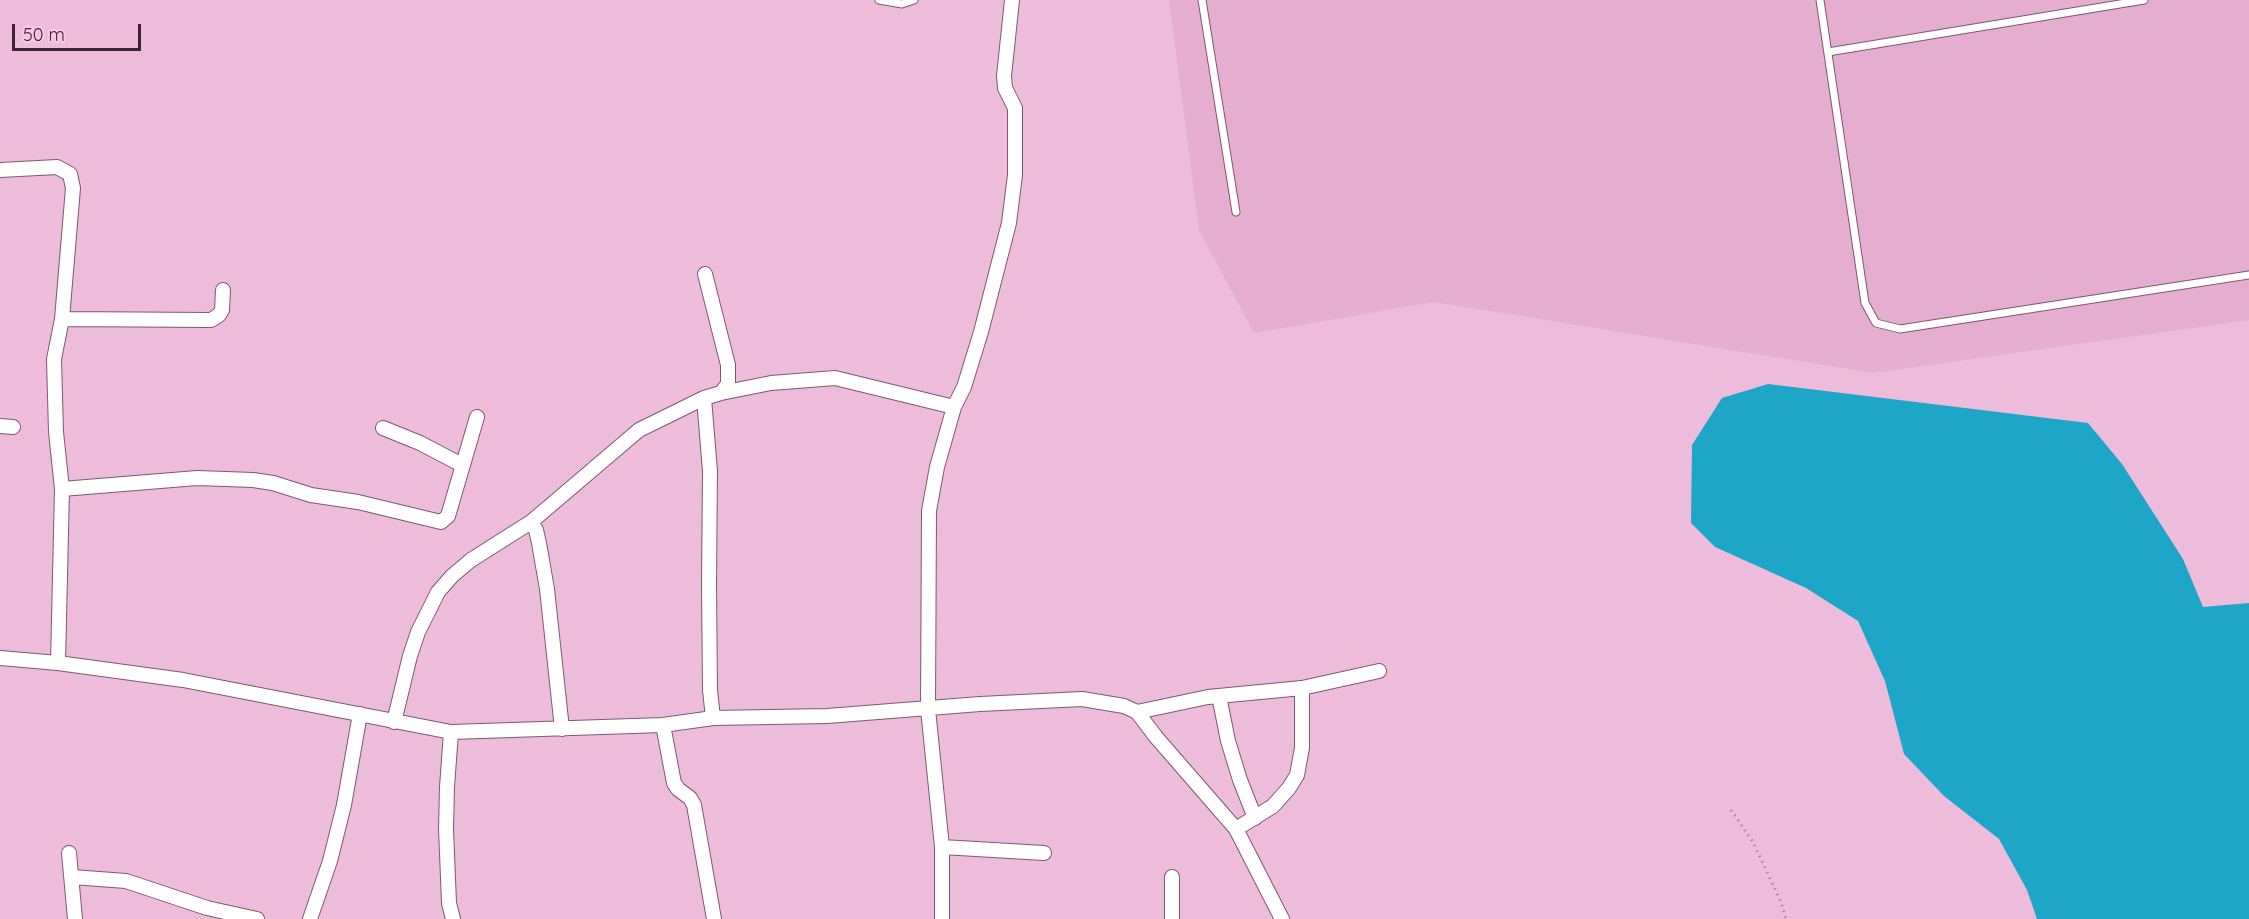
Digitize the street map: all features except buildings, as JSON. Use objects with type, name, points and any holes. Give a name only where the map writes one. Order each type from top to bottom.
[{"type":"street","points":[[942,919],[942,848],[928,709],[930,512],[937,466],[954,407],[964,387],[981,332],[1009,223],[1015,174],[1015,108],[1005,88],[1004,76],[1012,0]]},
{"type":"street","points":[[0,170],[57,167],[70,174],[73,188],[62,319],[54,359],[62,489],[58,663]]},
{"type":"street","points":[[705,274],[728,365],[728,384],[721,393]]},
{"type":"street","points":[[62,319],[211,320],[222,310],[223,290]]},
{"type":"street","points":[[394,722],[418,632],[438,592],[471,560],[531,522],[639,430],[704,398],[721,393],[771,383],[835,378],[954,407]]},
{"type":"street","points":[[704,398],[710,471],[710,690],[713,718]]},
{"type":"street","points":[[62,489],[197,478],[253,480],[273,483],[311,495],[358,502],[441,522],[448,516],[477,417]]},
{"type":"street","points":[[382,428],[420,443],[462,465]]},
{"type":"street","points":[[531,522],[538,537],[547,589],[562,729]]},
{"type":"street","points":[[0,658],[58,663],[183,680],[451,732],[663,725],[713,718],[827,716],[1082,699],[1124,706],[1137,712],[1236,829],[1282,919]]},
{"type":"street","points":[[1137,712],[1219,696],[1302,688],[1379,671]]},
{"type":"street","points":[[1236,829],[1274,806],[1297,775],[1302,748],[1302,688]]},
{"type":"street","points":[[1219,696],[1228,741],[1255,818]]},
{"type":"street","points":[[310,919],[330,861],[344,805],[360,714]]},
{"type":"street","points":[[663,725],[674,783],[694,805],[714,919]]},
{"type":"street","points":[[451,732],[446,829],[449,903],[453,919]]},
{"type":"street","points":[[942,848],[1044,853]]},
{"type":"street","points":[[69,853],[75,919]]},
{"type":"street","points":[[72,877],[126,881],[207,908],[257,919]]},
{"type":"street","points":[[1172,877],[1173,919]]},
{"type":"lane","points":[[879,0],[902,4],[915,0]]},
{"type":"lane","points":[[1202,0],[1236,212]]},
{"type":"lane","points":[[1820,0],[1866,303],[1876,323],[1900,329],[2249,275]]},
{"type":"lane","points":[[1828,52],[2144,0]]},
{"type":"path","points":[[1731,810],[1752,843],[1786,919]]},
{"type":"shaded area","points":[[1169,0],[2249,0],[2249,320],[1873,373],[1434,302],[1254,333],[1199,230]]},
{"type":"water","points":[[1768,384],[2088,423],[2122,464],[2183,559],[2203,607],[2249,603],[2249,919],[2037,919],[2027,890],[1999,839],[1944,796],[1904,754],[1885,681],[1858,621],[1806,588],[1715,547],[1691,523],[1692,445],[1722,398]]}]
